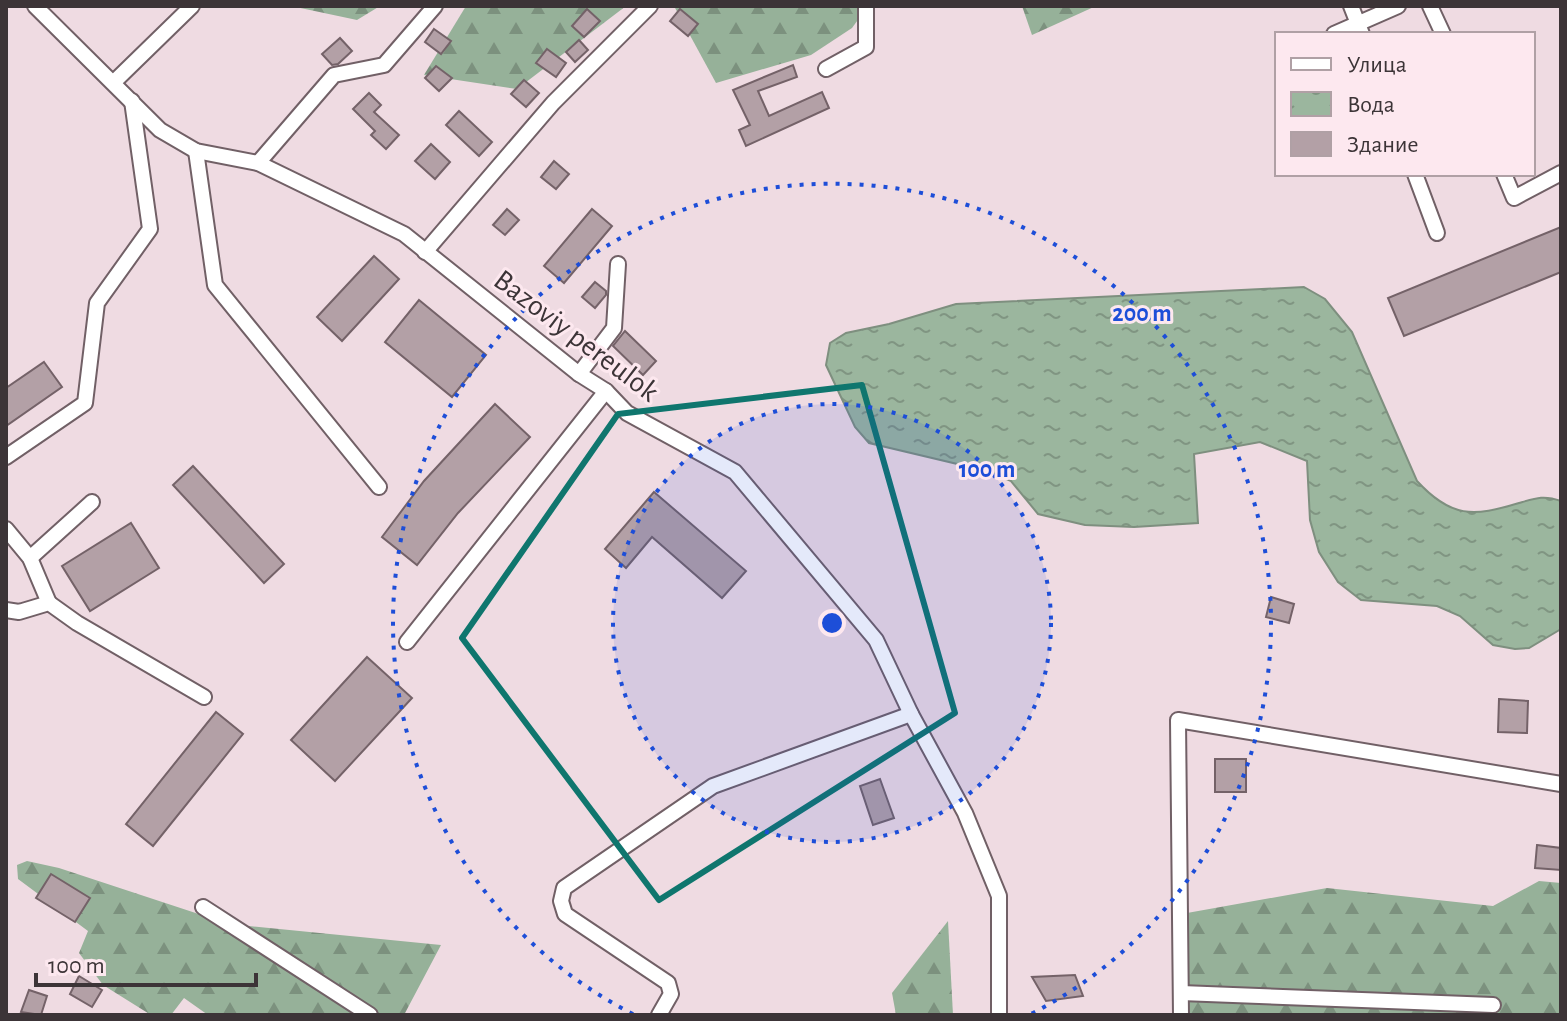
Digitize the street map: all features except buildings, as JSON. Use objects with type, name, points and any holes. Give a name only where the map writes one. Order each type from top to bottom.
[{"type":"street","name":"Bazoviy pereulok","points":[[35,6],[160,130],[196,151],[258,163],[404,234],[579,374],[606,391],[627,413],[735,472],[876,640],[911,714],[965,813],[999,896],[999,1015]]},
{"type":"street","points":[[114,82],[192,6]]},
{"type":"street","points":[[258,163],[334,75],[384,65],[435,6]]},
{"type":"street","points":[[425,252],[553,103],[650,6]]},
{"type":"street","points":[[826,69],[866,47],[866,6]]},
{"type":"street","points":[[1351,6],[1360,29],[1398,6]]},
{"type":"street","points":[[1430,6],[1442,32]]},
{"type":"street","points":[[6,457],[85,403],[97,303],[150,229],[132,101]]},
{"type":"street","points":[[196,151],[215,285],[379,487]]},
{"type":"street","points":[[1505,176],[1514,198],[1561,173]]},
{"type":"street","points":[[1416,176],[1437,233]]},
{"type":"street","points":[[579,374],[614,328],[618,264]]},
{"type":"street","points":[[407,642],[606,391]]},
{"type":"street","points":[[30,558],[92,502]]},
{"type":"street","points":[[6,529],[30,558],[49,603],[77,623],[204,697]]},
{"type":"street","points":[[6,610],[19,612],[49,603]]},
{"type":"street","points":[[659,1015],[671,994],[668,983],[565,914],[561,901],[564,888],[713,786],[911,714]]},
{"type":"street","points":[[1181,1015],[1178,720],[1561,784]]},
{"type":"street","points":[[203,907],[370,1015]]},
{"type":"street","points":[[1181,993],[1493,1005]]},
{"type":"highlighted area","points":[[862,385],[955,713],[659,900],[462,638],[618,414]]},
{"type":"green space","points":[[291,6],[380,6],[357,20]]},
{"type":"green space","points":[[466,6],[626,6],[517,89],[424,75]]},
{"type":"green space","points":[[674,6],[868,6],[852,28],[811,55],[716,83]]},
{"type":"green space","points":[[1022,6],[1096,6],[1032,35]]},
{"type":"green space","points":[[27,861],[59,868],[229,924],[441,945],[404,1015],[208,1015],[184,998],[171,1015],[151,1015],[103,985],[79,953],[88,931],[18,879],[17,865]]},
{"type":"green space","points":[[1539,881],[1561,883],[1561,1015],[1189,1015],[1187,913],[1327,888],[1493,906]]},
{"type":"green space","points":[[948,921],[953,1015],[896,1015],[892,993]]},
{"type":"water","points":[[1304,287],[1325,299],[1352,332],[1417,481],[1429,493],[1452,508],[1475,512],[1540,498],[1561,501],[1561,629],[1529,648],[1515,649],[1493,645],[1460,616],[1437,606],[1361,600],[1338,582],[1319,552],[1310,520],[1307,461],[1260,442],[1194,454],[1198,523],[1134,527],[1085,525],[1038,514],[1011,481],[991,472],[869,443],[855,427],[826,365],[830,343],[846,333],[956,304]]}]
